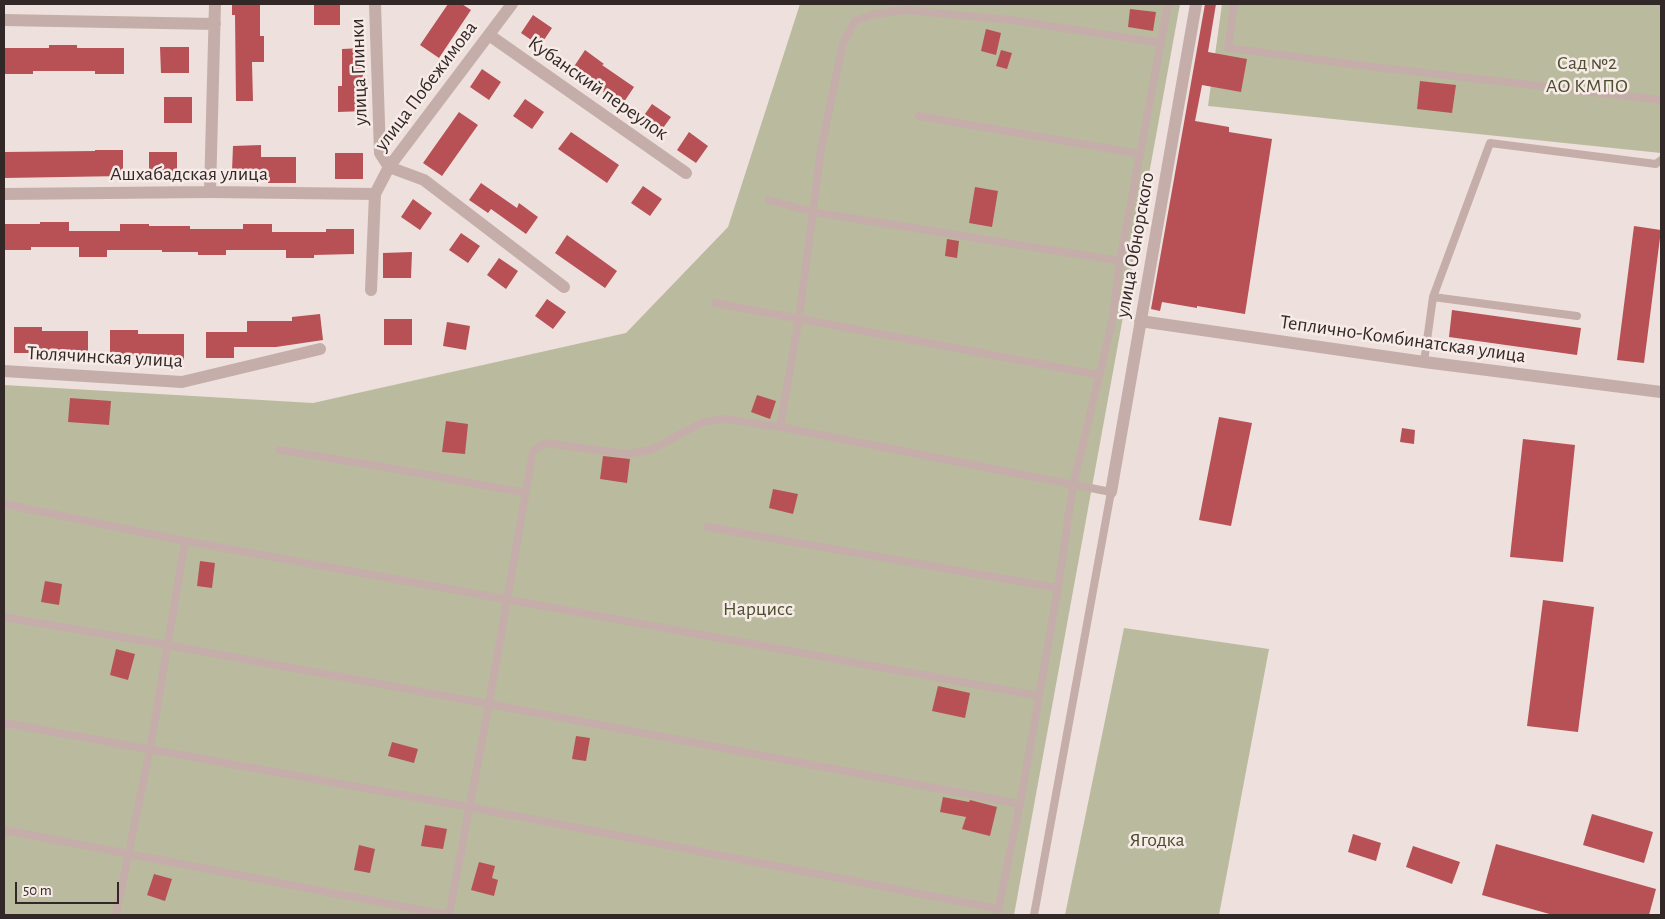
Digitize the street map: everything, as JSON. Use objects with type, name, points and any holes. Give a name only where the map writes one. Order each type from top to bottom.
[{"type":"street","points":[[210,192],[215,4]]},
{"type":"street","name":"улица Глинки","points":[[375,4],[380,153],[389,167]]},
{"type":"street","name":"улица Побежимова","points":[[375,194],[389,167],[512,4]]},
{"type":"street","name":"улица Обнорского","points":[[1111,492],[1196,4]]},
{"type":"street","points":[[4,20],[215,24]]},
{"type":"street","name":"Кубанский переулок","points":[[489,35],[686,173]]},
{"type":"street","points":[[389,167],[424,180],[564,287]]},
{"type":"street","name":"Ашхабадская улица","points":[[4,194],[210,192],[375,194]]},
{"type":"street","points":[[371,290],[375,194]]},
{"type":"street","name":"Теплично-Комбинатская улица","points":[[1140,321],[1424,362],[1661,392]]},
{"type":"street","name":"Тюлячинская улица","points":[[4,372],[182,382],[320,349]]},
{"type":"lane","points":[[4,723],[469,807],[998,912],[1020,804],[1058,588],[1073,484],[1112,322],[1120,261],[1168,4]]},
{"type":"lane","points":[[1234,4],[1228,48],[1661,100]]},
{"type":"lane","points":[[780,427],[799,318],[821,149],[843,43],[855,21],[874,14],[905,10],[1011,20],[1161,43]]},
{"type":"lane","points":[[919,116],[1140,154]]},
{"type":"lane","points":[[1424,362],[1433,297],[1490,143],[1656,164],[1661,160]]},
{"type":"lane","points":[[768,200],[813,212],[1120,261]]},
{"type":"lane","points":[[1433,297],[1577,316]]},
{"type":"lane","points":[[715,303],[1099,375]]},
{"type":"lane","points":[[4,830],[448,915],[489,704],[533,451],[545,443],[627,454],[651,450],[703,422],[726,419],[780,427],[1111,492],[1034,915]]},
{"type":"lane","points":[[280,450],[526,493]]},
{"type":"lane","points":[[4,504],[185,541],[1039,696]]},
{"type":"lane","points":[[706,528],[1058,588]]},
{"type":"lane","points":[[116,915],[150,749],[185,541]]},
{"type":"lane","points":[[4,617],[489,704],[1020,804]]},
{"type":"green space","name":"Нарцисс","points":[[800,4],[1180,4],[1014,915],[4,915],[4,385],[313,403],[626,333],[728,227]]},
{"type":"green space","name":"Сад №2 АО КМПО","points":[[1222,4],[1661,4],[1661,153],[1208,106]]},
{"type":"green space","name":"Ягодка","points":[[1124,628],[1269,649],[1219,915],[1065,915]]},
{"type":"building","points":[[232,4],[260,4],[260,36],[264,36],[264,62],[252,62],[253,101],[236,101],[235,15],[232,15]]},
{"type":"building","points":[[314,4],[340,4],[340,25],[314,25]]},
{"type":"building","points":[[448,4],[462,4],[471,10],[439,58],[420,45]]},
{"type":"building","points":[[1205,4],[1216,4],[1208,52],[1247,59],[1241,92],[1202,85],[1195,121],[1229,127],[1229,132],[1272,139],[1245,314],[1162,302],[1160,311],[1151,309]]},
{"type":"building","points":[[1130,9],[1156,12],[1153,31],[1128,27]]},
{"type":"building","points":[[533,15],[552,28],[540,46],[521,33]]},
{"type":"building","points":[[986,29],[1001,33],[996,55],[981,51]]},
{"type":"building","points":[[49,45],[77,45],[77,48],[124,48],[124,74],[95,74],[95,71],[33,71],[33,74],[5,74],[5,48],[49,48]]},
{"type":"building","points":[[160,47],[189,47],[189,73],[161,73]]},
{"type":"building","points":[[363,48],[363,86],[366,86],[366,111],[338,112],[338,86],[342,86],[342,49]]},
{"type":"building","points":[[585,50],[604,64],[602,65],[634,87],[622,105],[573,68]]},
{"type":"building","points":[[1001,50],[1012,53],[1007,69],[996,66]]},
{"type":"building","points":[[482,69],[501,82],[489,100],[470,87]]},
{"type":"building","points":[[1420,81],[1456,85],[1452,113],[1417,109]]},
{"type":"building","points":[[164,97],[192,97],[192,123],[164,123]]},
{"type":"building","points":[[525,99],[544,112],[532,129],[513,116]]},
{"type":"building","points":[[652,104],[671,117],[658,135],[640,121]]},
{"type":"building","points":[[459,112],[478,125],[442,176],[423,163]]},
{"type":"building","points":[[571,132],[619,165],[607,183],[558,149]]},
{"type":"building","points":[[689,132],[708,146],[696,163],[677,150]]},
{"type":"building","points":[[261,145],[261,157],[296,157],[296,183],[268,183],[267,171],[232,171],[233,146]]},
{"type":"building","points":[[123,150],[123,176],[4,178],[4,152]]},
{"type":"building","points":[[149,152],[177,152],[177,178],[149,178]]},
{"type":"building","points":[[335,153],[363,153],[363,179],[335,179]]},
{"type":"building","points":[[481,183],[517,208],[519,203],[538,217],[526,234],[491,209],[488,213],[469,200]]},
{"type":"building","points":[[643,186],[662,199],[650,216],[631,203]]},
{"type":"building","points":[[975,187],[998,191],[992,227],[969,223]]},
{"type":"building","points":[[413,199],[432,213],[420,230],[401,217]]},
{"type":"building","points":[[40,222],[69,222],[69,231],[120,231],[120,224],[190,226],[190,229],[243,229],[243,224],[272,224],[272,232],[326,232],[326,229],[354,229],[354,254],[314,255],[314,258],[286,258],[286,250],[226,250],[226,255],[198,255],[198,252],[162,252],[162,250],[107,250],[107,257],[79,257],[79,247],[31,247],[31,250],[4,250],[4,224],[40,224]]},
{"type":"building","points":[[1634,226],[1661,230],[1644,363],[1617,360]]},
{"type":"building","points":[[461,233],[480,246],[468,263],[449,250]]},
{"type":"building","points":[[567,235],[617,271],[605,288],[555,253]]},
{"type":"building","points":[[947,239],[959,241],[957,258],[945,256]]},
{"type":"building","points":[[412,252],[411,278],[383,278],[383,253]]},
{"type":"building","points":[[499,258],[518,271],[506,289],[487,275]]},
{"type":"building","points":[[547,299],[566,312],[553,329],[535,316]]},
{"type":"building","points":[[1452,310],[1581,328],[1577,355],[1449,337]]},
{"type":"building","points":[[320,314],[323,340],[276,347],[234,347],[234,358],[206,358],[206,332],[247,332],[247,321],[292,321],[292,317]]},
{"type":"building","points":[[384,319],[412,319],[412,345],[384,345]]},
{"type":"building","points":[[447,322],[470,326],[466,350],[443,346]]},
{"type":"building","points":[[14,327],[42,327],[42,331],[88,331],[88,357],[60,357],[60,353],[14,353]]},
{"type":"building","points":[[110,330],[138,330],[138,334],[184,334],[184,360],[156,360],[156,356],[110,356]]},
{"type":"building","points":[[757,395],[776,401],[770,419],[751,412]]},
{"type":"building","points":[[70,398],[111,401],[109,425],[68,422]]},
{"type":"building","points":[[1219,417],[1252,423],[1231,526],[1199,520]]},
{"type":"building","points":[[446,421],[468,424],[465,454],[442,452]]},
{"type":"building","points":[[1402,428],[1415,430],[1414,444],[1400,442]]},
{"type":"building","points":[[1523,439],[1575,445],[1563,562],[1510,557]]},
{"type":"building","points":[[603,456],[630,459],[627,483],[600,479]]},
{"type":"building","points":[[773,489],[798,494],[793,514],[769,508]]},
{"type":"building","points":[[200,561],[215,563],[212,588],[197,586]]},
{"type":"building","points":[[45,581],[62,584],[59,605],[41,602]]},
{"type":"building","points":[[1543,600],[1594,607],[1578,732],[1527,726]]},
{"type":"building","points":[[116,649],[135,654],[128,680],[110,675]]},
{"type":"building","points":[[938,686],[970,693],[965,718],[932,711]]},
{"type":"building","points":[[576,736],[590,738],[586,761],[572,759]]},
{"type":"building","points":[[392,742],[418,749],[414,763],[388,756]]},
{"type":"building","points":[[943,797],[969,802],[970,800],[997,807],[990,836],[962,829],[966,817],[940,812]]},
{"type":"building","points":[[1592,814],[1653,832],[1644,863],[1583,845]]},
{"type":"building","points":[[425,825],[447,829],[443,849],[421,846]]},
{"type":"building","points":[[1353,834],[1381,843],[1376,861],[1348,852]]},
{"type":"building","points":[[1496,844],[1656,889],[1649,915],[1553,915],[1482,895]]},
{"type":"building","points":[[359,845],[375,849],[370,873],[354,870]]},
{"type":"building","points":[[1413,846],[1460,862],[1452,884],[1406,867]]},
{"type":"building","points":[[479,862],[495,866],[492,878],[498,880],[494,896],[471,890]]},
{"type":"building","points":[[154,874],[172,879],[165,901],[147,895]]}]
